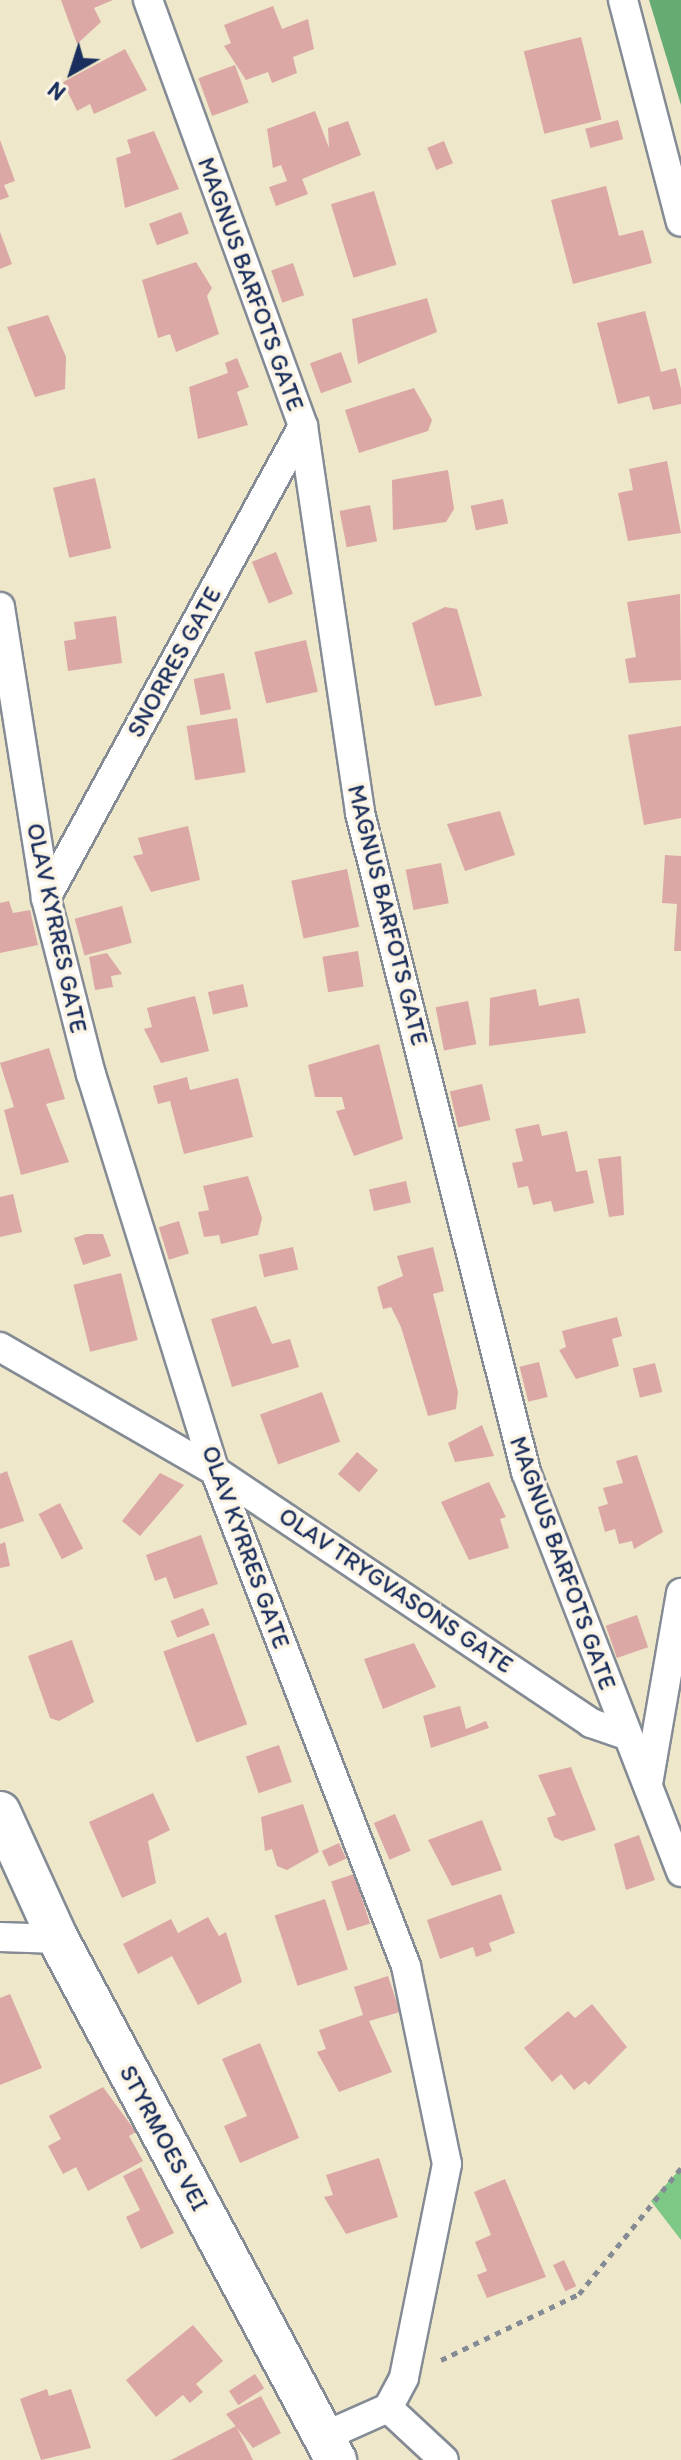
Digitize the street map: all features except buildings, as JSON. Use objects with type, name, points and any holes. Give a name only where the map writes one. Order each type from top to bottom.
[{"type":"main road","name":"STYRMOES VEI","points":[[0,1812],[58,1939],[330,2448]]},
{"type":"street","name":"MAGNUS BARFOTS GATE","points":[[148,0],[303,426],[360,813],[526,1472],[625,1735],[681,1872]]},
{"type":"street","points":[[623,0],[681,222]]},
{"type":"street","name":"SNORRES GATE","points":[[46,898],[303,426]]},
{"type":"street","name":"OLAV KYRRES GATE","points":[[0,607],[46,898],[91,1074],[215,1471],[406,1966],[447,2164],[404,2378],[388,2408]]},
{"type":"street","name":"OLAV TRYGVASONS GATE","points":[[0,1347],[215,1471],[591,1723],[625,1735]]},
{"type":"street","points":[[648,1791],[681,1593]]},
{"type":"street","points":[[0,1937],[58,1939]]},
{"type":"street","points":[[330,2448],[388,2408],[444,2460]]},
{"type":"path","points":[[404,2378],[579,2294],[681,2168]]},
{"type":"green space","points":[[649,0],[681,0],[681,105]]},
{"type":"green space","points":[[681,2168],[681,2240],[651,2201]]}]
